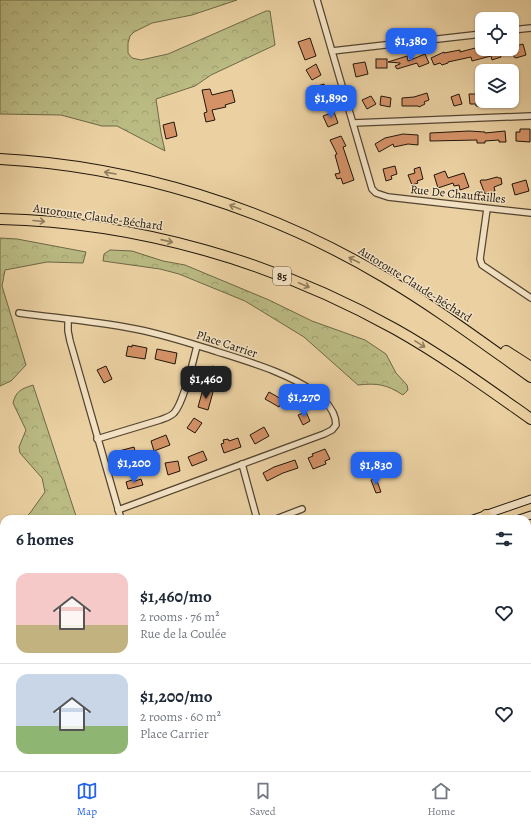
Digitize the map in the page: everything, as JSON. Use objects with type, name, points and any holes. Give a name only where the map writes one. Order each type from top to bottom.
[{"type":"highway","name":"Autoroute Claude-Béchard","points":[[0,159],[38,162],[123,175],[184,190],[232,206],[300,233],[334,249],[380,274],[531,377]]},
{"type":"highway","name":"Autoroute Claude-Béchard","points":[[0,219],[79,225],[144,236],[204,250],[284,276],[340,301],[402,333],[451,363],[531,419]]},
{"type":"highway","points":[[380,274],[437,306],[531,367]]},
{"type":"main road","points":[[492,515],[531,499]]},
{"type":"street","points":[[317,0],[353,124],[531,116]]},
{"type":"street","points":[[519,29],[531,28]]},
{"type":"street","points":[[332,51],[475,35]]},
{"type":"street","name":"Rue De Chauffailles","points":[[353,124],[372,189],[382,196],[531,213]]},
{"type":"street","points":[[487,209],[480,255],[482,265],[531,298]]},
{"type":"street","name":"Place Carrier","points":[[18,314],[131,328],[163,335],[239,359],[290,379],[317,395],[327,403],[334,412],[336,425],[329,432],[118,510]]},
{"type":"street","points":[[68,319],[69,336],[119,515]]},
{"type":"street","points":[[97,439],[170,416],[181,401],[197,346]]},
{"type":"street","points":[[242,464],[256,515]]},
{"type":"street","points":[[286,515],[302,509]]},
{"type":"green space","points":[[0,0],[237,0],[192,15],[152,23],[134,32],[130,36],[128,53],[132,58],[141,60],[168,54],[266,11],[270,11],[275,45],[211,75],[195,86],[156,99],[165,151],[117,126],[102,126],[61,115],[0,114]]},
{"type":"green space","points":[[0,238],[17,239],[86,252],[83,263],[47,262],[5,270],[2,286],[26,365],[11,381],[0,386]]},
{"type":"green space","points":[[110,250],[132,251],[163,261],[185,265],[269,300],[312,321],[365,340],[386,354],[396,373],[407,385],[408,390],[403,395],[386,386],[371,384],[358,385],[304,337],[245,301],[179,274],[160,269],[103,261],[104,254]]},
{"type":"green space","points":[[33,385],[76,515],[28,515],[45,492],[42,478],[20,453],[19,447],[26,430],[13,403],[17,393]]},
{"type":"building","points":[[310,38],[316,56],[305,60],[298,42]]},
{"type":"building","points":[[523,44],[526,55],[516,58],[514,56],[519,56],[519,45]]},
{"type":"building","points":[[475,48],[475,56],[491,56],[472,61],[471,57],[448,62],[442,65],[440,63],[434,65],[431,58],[444,52],[460,50],[460,52]]},
{"type":"building","points":[[425,54],[429,63],[419,67],[417,63],[397,69],[395,66],[400,63],[388,62],[407,56],[408,61]]},
{"type":"building","points":[[491,56],[501,56],[501,57],[492,60]]},
{"type":"building","points":[[376,59],[387,59],[387,68],[376,68]]},
{"type":"building","points":[[365,62],[368,74],[356,77],[353,64]]},
{"type":"building","points":[[316,64],[321,75],[312,80],[306,70]]},
{"type":"building","points":[[324,84],[331,101],[321,105],[314,87]]},
{"type":"building","points":[[210,89],[212,95],[232,90],[235,102],[225,105],[226,107],[212,110],[215,120],[206,122],[204,113],[207,112],[202,90]]},
{"type":"building","points":[[427,93],[429,100],[424,102],[425,104],[419,107],[402,106],[402,98],[414,97]]},
{"type":"building","points":[[459,94],[462,104],[454,106],[451,97]]},
{"type":"building","points":[[469,94],[475,94],[475,104],[470,104]]},
{"type":"building","points":[[371,96],[376,104],[367,109],[362,100]]},
{"type":"building","points":[[381,96],[391,98],[390,107],[380,105]]},
{"type":"building","points":[[334,112],[338,123],[328,127],[323,116]]},
{"type":"building","points":[[174,122],[177,136],[166,139],[163,125]]},
{"type":"building","points":[[520,129],[530,129],[530,142],[516,141],[516,132],[520,132]]},
{"type":"building","points":[[469,131],[485,133],[505,131],[506,142],[499,142],[499,140],[485,141],[485,143],[477,143],[477,140],[430,141],[430,133]]},
{"type":"building","points":[[403,134],[418,135],[418,145],[408,144],[394,147],[393,144],[379,152],[375,144],[385,138]]},
{"type":"building","points":[[341,136],[346,146],[343,147],[354,180],[343,184],[341,178],[337,179],[335,174],[340,173],[335,155],[337,154],[330,140]]},
{"type":"building","points":[[395,166],[397,174],[391,176],[392,179],[386,181],[383,169]]},
{"type":"building","points":[[420,167],[423,179],[412,185],[408,175],[415,173],[414,169]]},
{"type":"building","points":[[445,171],[448,178],[464,173],[469,187],[460,190],[459,185],[454,186],[453,183],[438,188],[434,175]]},
{"type":"building","points":[[497,177],[501,178],[502,184],[494,187],[495,191],[485,194],[480,181]]},
{"type":"building","points":[[526,180],[529,191],[515,195],[512,184]]},
{"type":"building","points":[[132,345],[147,348],[145,359],[126,356],[128,346],[132,347]]},
{"type":"building","points":[[157,349],[177,353],[175,364],[155,359]]},
{"type":"building","points":[[106,366],[112,379],[104,383],[97,370]]},
{"type":"building","points":[[212,366],[222,369],[220,377],[210,374]]},
{"type":"building","points":[[203,389],[213,392],[208,410],[198,407]]},
{"type":"building","points":[[269,392],[283,400],[279,407],[265,399]]},
{"type":"building","points":[[306,412],[310,421],[303,425],[298,415]]},
{"type":"building","points":[[194,418],[202,423],[195,433],[187,428]]},
{"type":"building","points":[[264,427],[269,436],[255,444],[250,435]]},
{"type":"building","points":[[166,435],[170,445],[154,451],[151,441]]},
{"type":"building","points":[[238,438],[241,447],[224,453],[221,444],[224,443],[223,440],[228,439],[229,441]]},
{"type":"building","points":[[134,447],[136,455],[121,459],[119,451]]},
{"type":"building","points":[[325,449],[330,459],[325,461],[326,464],[313,469],[308,458],[313,456],[312,454]]},
{"type":"building","points":[[203,451],[207,460],[192,466],[188,457]]},
{"type":"building","points":[[295,460],[298,468],[267,481],[263,473],[274,467]]},
{"type":"building","points":[[178,461],[180,471],[168,475],[165,463]]},
{"type":"building","points":[[376,478],[381,492],[376,493],[371,480]]},
{"type":"building","points":[[135,479],[135,481],[141,479],[143,485],[128,489],[126,482]]}]
